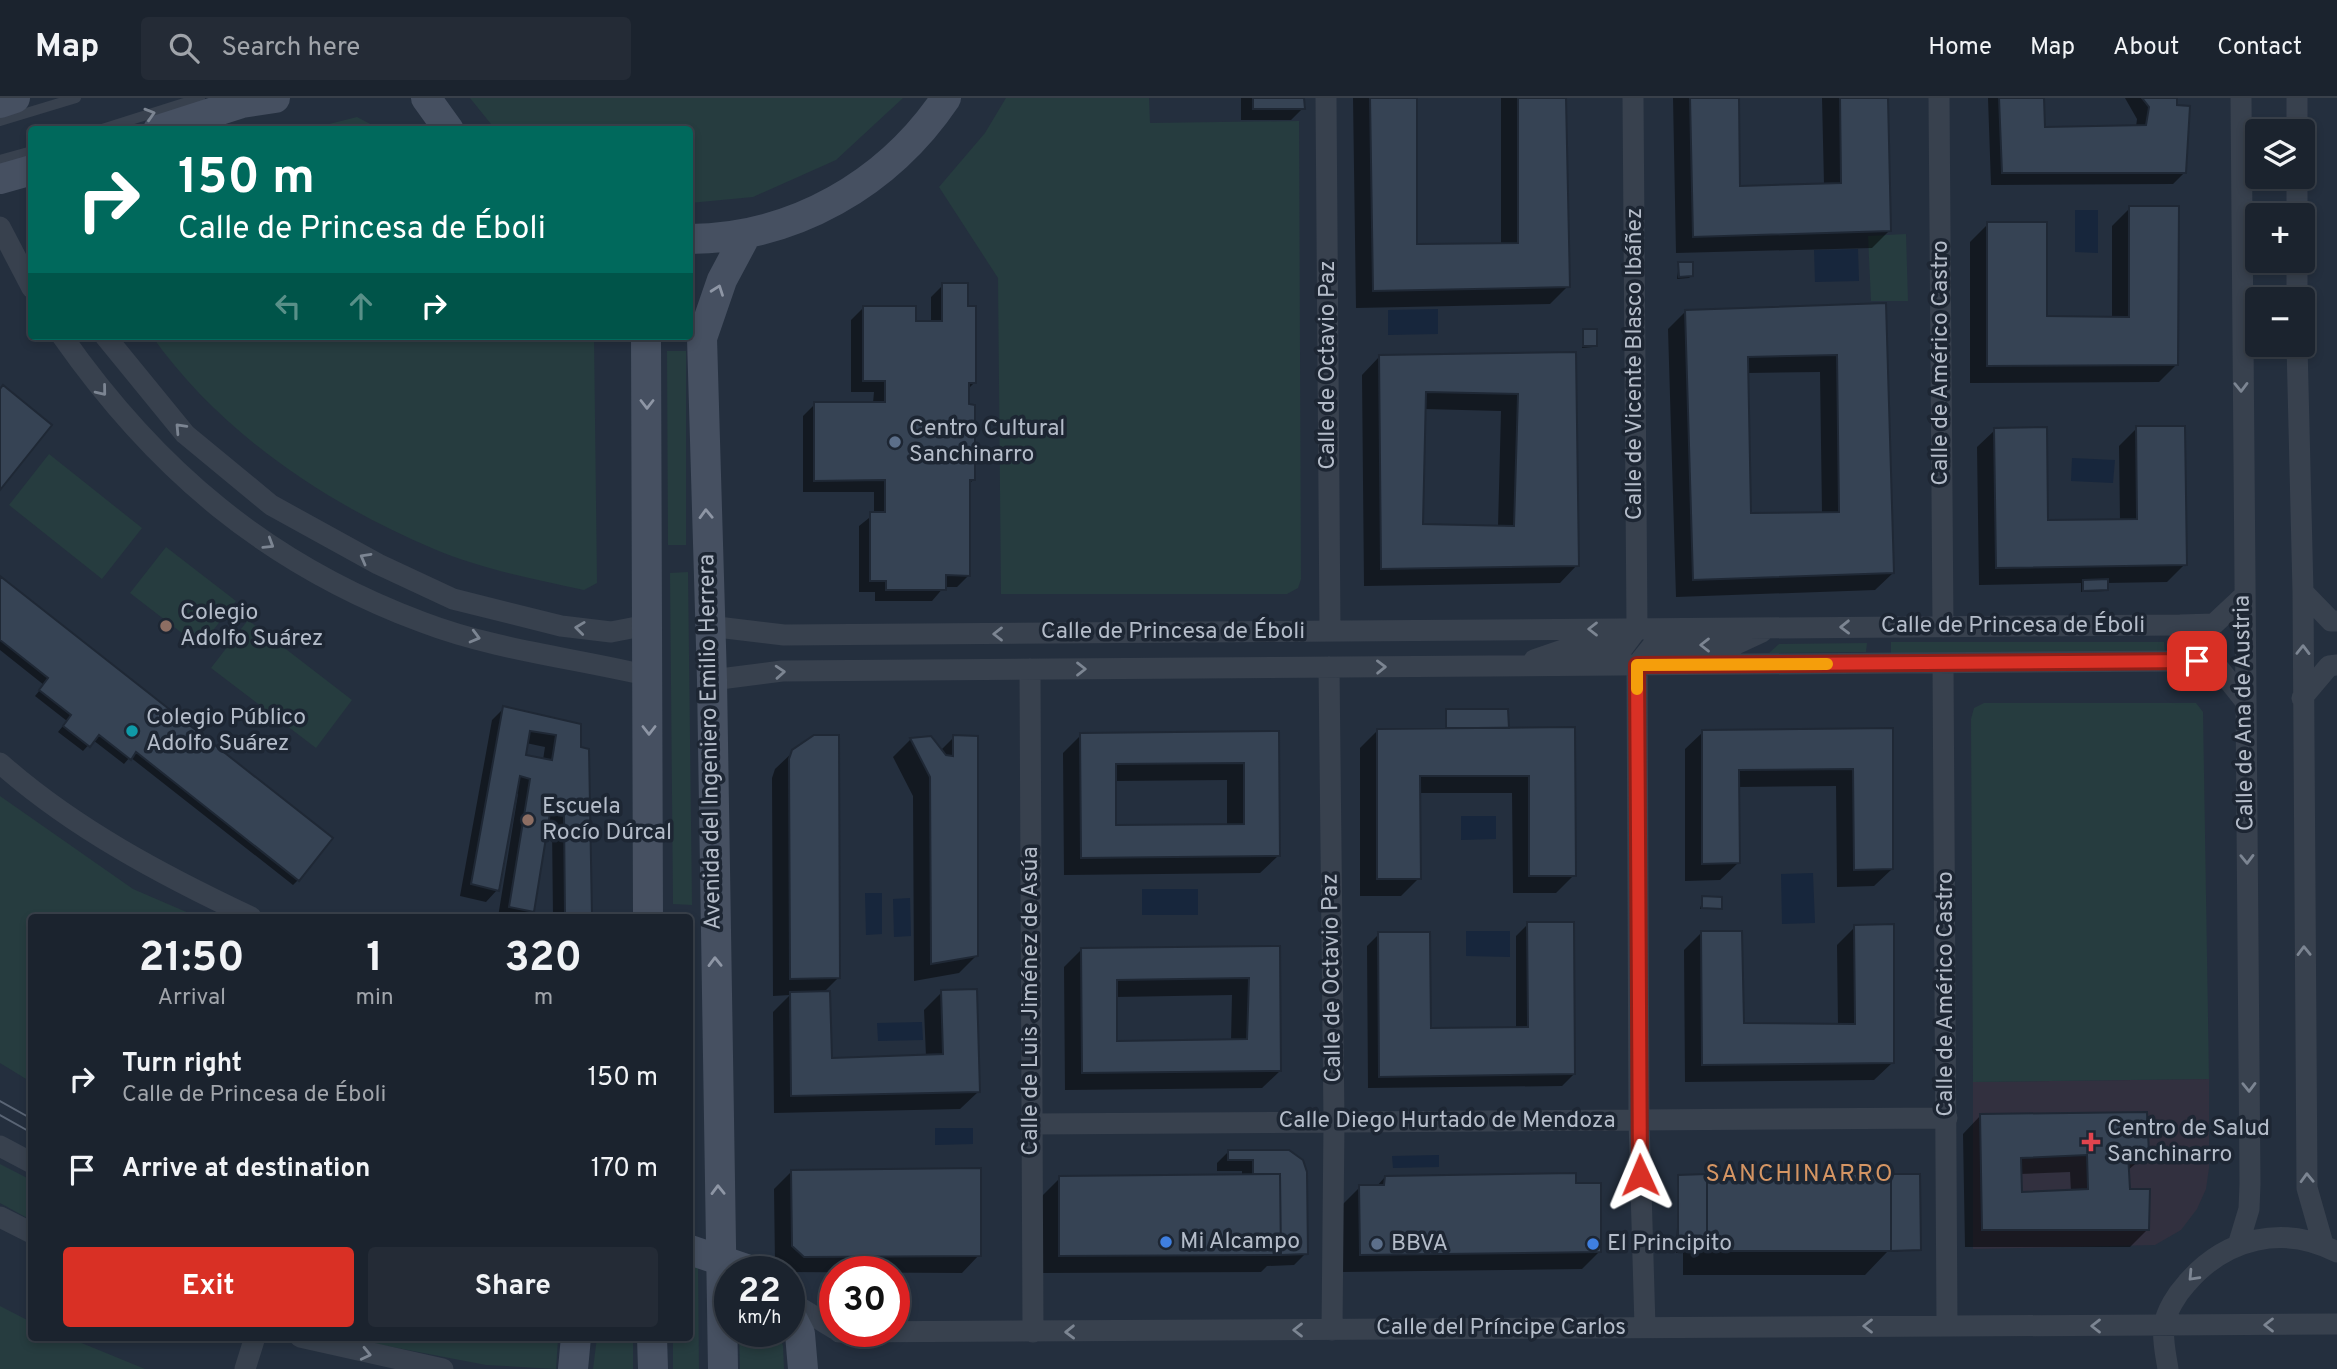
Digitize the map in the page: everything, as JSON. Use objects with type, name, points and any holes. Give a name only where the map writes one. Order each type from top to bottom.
[{"type":"street","points":[[0,103],[15,98]]},
{"type":"street","points":[[170,126],[242,103],[275,98]]},
{"type":"street","points":[[693,239],[746,235],[806,216],[851,192],[892,162],[928,124],[946,98]]},
{"type":"street","name":"Calle de Octavio Paz","points":[[1326,98],[1330,631]]},
{"type":"street","name":"Calle de Vicente Blasco Ibáñez","points":[[1633,98],[1637,629]]},
{"type":"street","name":"Calle de Américo Castro","points":[[1939,98],[1942,627]]},
{"type":"street","name":"Calle de Ana de Austria","points":[[2239,1242],[2249,1209],[2250,1184],[2241,98]]},
{"type":"street","points":[[2297,98],[2297,119]]},
{"type":"street","points":[[424,100],[446,126]]},
{"type":"street","points":[[0,179],[28,171]]},
{"type":"street","points":[[0,227],[28,280]]},
{"type":"street","name":"Avenida del Ingeniero Emilio Herrera","points":[[719,1256],[712,680],[702,338],[722,280],[746,235]]},
{"type":"street","points":[[65,340],[100,390],[153,451],[251,533],[334,585],[423,623],[553,659],[649,677]]},
{"type":"street","points":[[108,340],[185,434],[271,505],[377,564],[453,599],[561,626],[611,632],[648,625]]},
{"type":"street","points":[[646,340],[648,914]]},
{"type":"street","points":[[2297,357],[2303,592],[2307,1188],[2330,1248]]},
{"type":"street","points":[[2303,592],[2331,621],[2337,621]]},
{"type":"street","name":"Calle de Princesa de Éboli","points":[[709,626],[784,635],[2214,624],[2245,595]]},
{"type":"street","name":"Calle de Princesa de Éboli","points":[[1637,665],[1653,645],[1734,645],[1770,628]]},
{"type":"street","name":"Calle de Princesa de Éboli","points":[[1518,665],[1563,650],[1622,649],[1637,629]]},
{"type":"street","name":"Calle de Princesa de Éboli","points":[[712,680],[782,671],[2213,661],[2245,701]]},
{"type":"street","name":"Calle de Américo Castro","points":[[1943,663],[1947,1326]]},
{"type":"street","points":[[1637,665],[1639,1120],[1645,1327]]},
{"type":"street","points":[[2302,698],[2329,666],[2337,665]]},
{"type":"street","name":"Calle de Octavio Paz","points":[[1329,667],[1334,1122],[1332,1330]]},
{"type":"street","name":"Calle de Luis Jiménez de Asúa","points":[[1030,669],[1032,1332]]},
{"type":"street","points":[[0,763],[100,835],[176,881],[245,914]]},
{"type":"street","name":"Calle Diego Hurtado de Mendoza","points":[[1032,1124],[1947,1118]]},
{"type":"street","points":[[0,1146],[28,1161]]},
{"type":"street","points":[[3,1225],[28,1232]]},
{"type":"street","points":[[2168,1369],[2164,1326],[2172,1304],[2199,1270],[2239,1242],[2281,1237],[2330,1248]]},
{"type":"street","points":[[693,1251],[714,1257]]},
{"type":"street","name":"Calle del Príncipe Carlos","points":[[910,1331],[2337,1324]]},
{"type":"street","points":[[245,1369],[254,1341]]},
{"type":"street","points":[[318,1341],[443,1369]]},
{"type":"street","points":[[573,1369],[576,1341]]},
{"type":"street","points":[[652,1341],[653,1369]]},
{"type":"street","name":"Avenida del Ingeniero Emilio Herrera","points":[[722,1347],[723,1369]]},
{"type":"street","points":[[801,1347],[803,1369]]},
{"type":"lane","points":[[0,121],[76,98]]},
{"type":"lane","points":[[112,126],[200,98]]},
{"type":"lane","points":[[0,160],[28,151]]},
{"type":"shaded area","name":"Centro de Salud Sanchinarro","points":[[2209,1079],[2209,1168],[2206,1189],[2197,1209],[2181,1230],[2155,1245],[1973,1249],[1973,1082]]},
{"type":"green space","points":[[470,98],[903,98],[836,160],[753,197],[693,203],[693,126],[493,126]]},
{"type":"green space","points":[[1006,98],[1149,98],[1150,123],[1299,121],[1301,579],[1298,588],[1287,594],[1001,594],[998,278],[939,187],[985,133]]},
{"type":"green space","points":[[357,117],[374,126],[321,126]]},
{"type":"green space","points":[[1906,234],[1908,301],[1871,301],[1868,236]]},
{"type":"green space","points":[[155,340],[594,340],[597,583],[584,590],[508,573],[434,549],[394,531],[354,510],[278,462],[210,404]]},
{"type":"green space","points":[[667,351],[686,351],[686,545],[668,545]]},
{"type":"green space","points":[[49,454],[142,528],[102,579],[9,505]]},
{"type":"green space","points":[[166,547],[236,601],[200,647],[130,593]]},
{"type":"green space","points":[[688,572],[692,905],[673,904],[670,573]]},
{"type":"green space","points":[[248,620],[352,700],[316,748],[211,668]]},
{"type":"green space","points":[[1891,642],[2164,642],[2165,652],[1891,654]]},
{"type":"green space","points":[[1867,643],[1866,652],[1769,653],[1779,644]]},
{"type":"green space","points":[[1984,703],[2196,703],[2203,712],[2209,1079],[1973,1082],[1971,719],[1974,708]]},
{"type":"green space","points":[[0,796],[133,889],[191,914],[28,914],[28,1080],[0,1063]]},
{"type":"green space","points":[[693,1091],[695,1177],[693,1177]]},
{"type":"green space","points":[[0,1164],[28,1178],[28,1218],[0,1203]]},
{"type":"green space","points":[[693,1266],[698,1266],[699,1369],[673,1369],[673,1341],[693,1341]]},
{"type":"green space","points":[[0,1306],[28,1320],[28,1341],[77,1341],[145,1369],[0,1369]]},
{"type":"green space","points":[[361,1341],[558,1341],[556,1369],[486,1365]]},
{"type":"green space","points":[[596,1341],[633,1341],[633,1369],[593,1369]]},
{"type":"green space","points":[[739,1347],[783,1347],[784,1369],[740,1369]]},
{"type":"water","points":[[2075,210],[2098,210],[2098,253],[2075,252]]},
{"type":"water","points":[[1858,249],[1859,281],[1815,282],[1814,250]]},
{"type":"water","points":[[1438,309],[1438,334],[1388,335],[1388,310]]},
{"type":"water","points":[[2072,458],[2115,460],[2113,483],[2071,481]]},
{"type":"water","points":[[1461,816],[1496,816],[1496,839],[1461,840]]},
{"type":"water","points":[[1813,873],[1815,923],[1782,924],[1781,874]]},
{"type":"water","points":[[1142,889],[1198,889],[1198,915],[1142,915]]},
{"type":"water","points":[[865,893],[882,893],[882,934],[866,935]]},
{"type":"water","points":[[910,898],[911,936],[894,937],[893,899]]},
{"type":"water","points":[[1466,931],[1510,931],[1510,957],[1466,956]]},
{"type":"water","points":[[922,1022],[923,1040],[878,1041],[877,1023]]},
{"type":"water","points":[[935,1128],[973,1128],[973,1144],[935,1145]]},
{"type":"water","points":[[1439,1155],[1439,1167],[1393,1168],[1392,1156]]},
{"type":"building","points":[[1253,98],[1304,98],[1305,109],[1253,109]]},
{"type":"building","points":[[1370,98],[1417,98],[1417,244],[1518,243],[1518,98],[1566,98],[1570,287],[1373,291]]},
{"type":"building","points":[[1690,98],[1739,98],[1740,186],[1841,183],[1840,98],[1888,98],[1891,231],[1693,237]]},
{"type":"building","points":[[1999,98],[2044,98],[2045,127],[2146,125],[2149,107],[2142,98],[2177,98],[2177,105],[2190,106],[2186,173],[2002,173]]},
{"type":"building","points":[[2129,206],[2179,206],[2178,365],[1987,366],[1987,222],[2047,222],[2047,316],[2129,317]]},
{"type":"building","points":[[1678,262],[1693,262],[1693,276],[1679,277]]},
{"type":"building","name":"Centro Cultural Sanchinarro","points":[[942,283],[968,283],[968,306],[976,306],[976,383],[969,383],[969,404],[975,405],[975,480],[970,480],[970,576],[946,575],[946,590],[886,590],[886,581],[870,581],[870,512],[885,512],[885,480],[814,481],[814,402],[885,402],[885,381],[863,381],[863,306],[916,306],[916,321],[942,321]]},
{"type":"building","points":[[1886,303],[1894,573],[1693,580],[1685,310]],"holes":[[[1837,355],[1839,512],[1751,513],[1748,357]]]},
{"type":"building","points":[[1583,329],[1597,329],[1597,346],[1583,346]]},
{"type":"building","points":[[1576,352],[1579,566],[1381,569],[1379,355]],"holes":[[[1426,392],[1518,394],[1514,526],[1423,524]]]},
{"type":"building","points":[[3,385],[52,425],[0,490],[0,389]]},
{"type":"building","points":[[2136,426],[2185,426],[2187,565],[1996,568],[1994,428],[2047,427],[2048,520],[2137,519]]},
{"type":"building","name":"Colegio Público Adolfo Suárez","points":[[0,576],[333,838],[299,881],[136,752],[131,760],[99,735],[90,747],[63,726],[71,715],[39,690],[48,678],[0,640]]},
{"type":"building","points":[[2108,579],[2108,590],[2083,591],[2083,580]]},
{"type":"building","points":[[503,706],[581,724],[581,747],[589,749],[592,914],[565,914],[564,816],[550,813],[534,912],[509,907],[530,779],[520,776],[499,891],[471,884]],"holes":[[[530,731],[556,735],[552,760],[526,755]]]},
{"type":"building","points":[[1446,709],[1508,709],[1509,728],[1446,728]]},
{"type":"building","points":[[1575,727],[1576,876],[1529,876],[1529,776],[1420,776],[1421,879],[1377,879],[1377,729]]},
{"type":"building","points":[[1893,728],[1893,869],[1854,870],[1853,769],[1739,770],[1740,863],[1702,864],[1702,730]]},
{"type":"building","points":[[1279,731],[1280,856],[1081,858],[1080,733]],"holes":[[[1244,763],[1244,824],[1116,825],[1116,764]]]},
{"type":"building","points":[[814,735],[839,735],[840,978],[790,979],[789,759],[792,750]]},
{"type":"building","points":[[953,735],[978,736],[978,956],[931,964],[930,777],[910,738],[931,736],[946,755],[953,756]]},
{"type":"building","points":[[1702,896],[1722,897],[1722,909],[1702,908]]},
{"type":"building","points":[[1527,922],[1574,922],[1575,1074],[1379,1077],[1378,932],[1430,932],[1431,1028],[1528,1027]]},
{"type":"building","points":[[1894,924],[1894,1063],[1702,1065],[1701,931],[1742,931],[1744,1023],[1855,1024],[1854,925]]},
{"type":"building","points":[[1280,946],[1281,1071],[1082,1073],[1081,948]],"holes":[[[1249,978],[1247,1039],[1117,1041],[1117,980]]]},
{"type":"building","points":[[977,989],[980,1092],[791,1096],[790,992],[830,991],[832,1058],[943,1054],[941,990]]},
{"type":"building","points":[[2147,1112],[2149,1154],[2128,1153],[2130,1189],[2150,1189],[2149,1230],[1982,1230],[1980,1114]],"holes":[[[2087,1155],[2088,1189],[2022,1192],[2021,1158]]]},
{"type":"building","points":[[1228,1150],[1289,1150],[1303,1160],[1307,1172],[1308,1254],[1281,1255],[1280,1174],[1253,1174],[1253,1160],[1228,1160]]},
{"type":"building","points":[[981,1168],[981,1256],[805,1257],[792,1246],[791,1170]]},
{"type":"building","points":[[1576,1173],[1576,1183],[1601,1183],[1601,1252],[1360,1255],[1359,1185],[1384,1185],[1385,1176]]},
{"type":"building","points":[[1280,1174],[1281,1255],[1059,1256],[1059,1176]]},
{"type":"building","points":[[1707,1174],[1891,1174],[1891,1251],[1707,1251]]},
{"type":"building","points":[[1707,1174],[1707,1251],[1678,1251],[1678,1175]]},
{"type":"building","points":[[1891,1174],[1920,1174],[1921,1250],[1891,1251]]},
{"type":"tram line","points":[[0,1101],[28,1117]]},
{"type":"tram line","points":[[0,1115],[28,1131]]},
{"type":"slow traffic","points":[[1637,689],[1637,665],[1827,664]]},
{"type":"place","name":"Centro Cultural Sanchinarro","points":[[895,442]]},
{"type":"place","name":"Colegio Adolfo Suárez","points":[[166,626]]},
{"type":"place","name":"Colegio Público Adolfo Suárez","points":[[132,731]]},
{"type":"place","name":"Escuela Rocío Dúrcal","points":[[528,820]]},
{"type":"place","name":"Centro de Salud Sanchinarro","points":[[2091,1142]]},
{"type":"place","name":"Mi Alcampo","points":[[1166,1242]]},
{"type":"place","name":"BBVA","points":[[1377,1244]]},
{"type":"place","name":"El Principito","points":[[1593,1244]]},
{"type":"district","name":"SANCHINARRO","points":[[1800,1175]]},
{"type":"route","points":[[1640,1175],[1637,665],[2197,661]]}]
